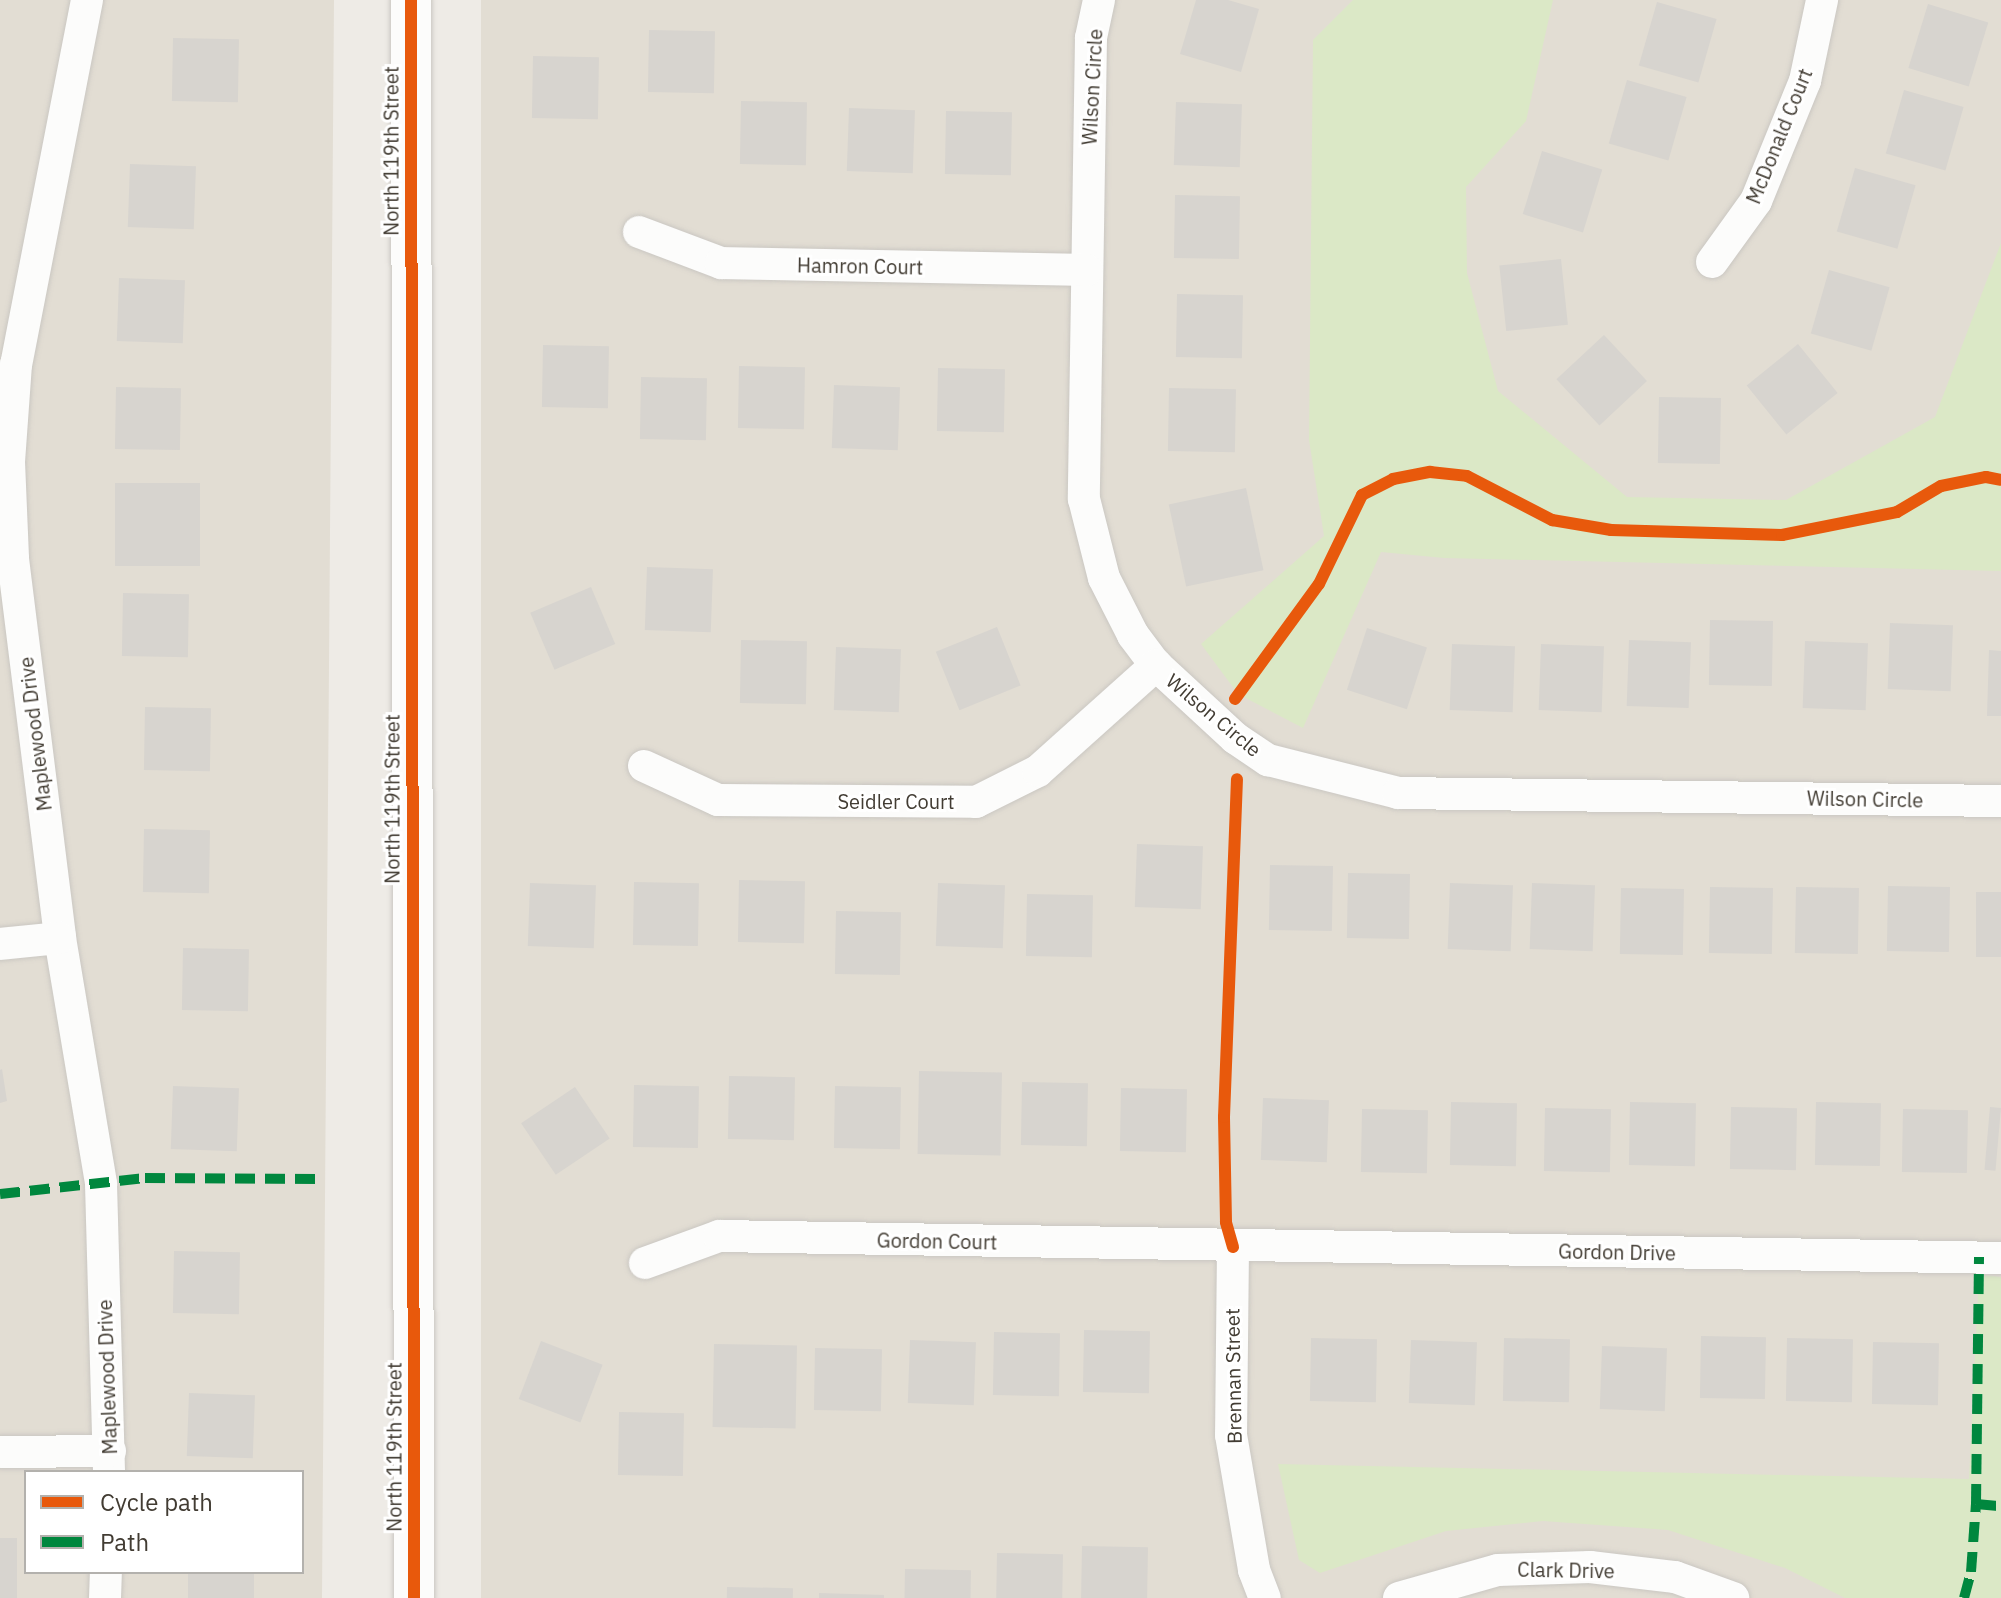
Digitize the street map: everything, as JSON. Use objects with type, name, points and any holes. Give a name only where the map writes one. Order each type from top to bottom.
[{"type":"street","name":"Maplewood Drive","points":[[87,0],[16,364],[9,462],[13,559],[60,938],[101,1184],[110,1461]]},
{"type":"street","name":"North 119th Street","points":[[411,0],[414,1598]]},
{"type":"street","name":"Wilson Circle","points":[[1099,0],[1091,38],[1084,499],[1104,578],[1133,635],[1156,665],[1235,738],[1268,760],[1398,793],[2001,801]]},
{"type":"street","name":"McDonald Court","points":[[1712,262],[1762,187],[1805,81],[1822,0]]},
{"type":"street","name":"Hamron Court","points":[[639,232],[721,263],[1087,270]]},
{"type":"street","name":"Seidler Court","points":[[644,766],[718,800],[976,802],[1038,771],[1156,665]]},
{"type":"street","points":[[0,944],[60,938]]},
{"type":"street","name":"Gordon Court","points":[[645,1263],[719,1236],[1233,1247]]},
{"type":"street","name":"Gordon Drive","points":[[1233,1247],[2001,1258]]},
{"type":"street","name":"Brennan Street","points":[[1233,1247],[1231,1435],[1254,1570],[1265,1598]]},
{"type":"street","points":[[0,1452],[110,1461]]},
{"type":"street","name":"Clark Drive","points":[[1399,1598],[1498,1570],[1590,1567],[1675,1577],[1733,1598]]},
{"type":"street","points":[[105,1598],[106,1574]]},
{"type":"shaded area","points":[[0,0],[334,0],[322,1598],[0,1598]]},
{"type":"shaded area","points":[[481,0],[2001,0],[2001,1598],[481,1598]]},
{"type":"green space","points":[[1353,0],[1553,0],[1526,121],[1466,187],[1467,273],[1498,391],[1627,497],[1786,500],[1935,417],[2001,243],[2001,571],[1444,558],[1381,552],[1303,728],[1238,694],[1201,644],[1324,536],[1309,440],[1313,40]]},
{"type":"green space","points":[[1979,1274],[2001,1277],[2001,1598],[1845,1598],[1785,1568],[1668,1530],[1543,1521],[1446,1531],[1320,1573],[1299,1560],[1278,1464],[1969,1479]]},
{"type":"building","points":[[1196,0],[1228,0],[1259,9],[1241,72],[1180,54]]},
{"type":"building","points":[[1657,2],[1717,19],[1698,83],[1639,65]]},
{"type":"building","points":[[1928,4],[1988,22],[1969,86],[1908,68]]},
{"type":"building","points":[[649,30],[715,31],[714,93],[648,92]]},
{"type":"building","points":[[173,38],[239,39],[238,102],[172,101]]},
{"type":"building","points":[[533,56],[599,57],[598,119],[532,118]]},
{"type":"building","points":[[1627,80],[1687,97],[1668,161],[1609,143]]},
{"type":"building","points":[[1904,90],[1964,107],[1945,171],[1886,153]]},
{"type":"building","points":[[741,101],[807,102],[806,165],[740,164]]},
{"type":"building","points":[[1176,102],[1242,104],[1240,167],[1174,165]]},
{"type":"building","points":[[849,108],[915,110],[913,173],[847,171]]},
{"type":"building","points":[[946,111],[1012,112],[1011,175],[945,174]]},
{"type":"building","points":[[1542,151],[1602,169],[1583,233],[1523,214]]},
{"type":"building","points":[[130,164],[196,166],[194,229],[128,227]]},
{"type":"building","points":[[1855,168],[1916,185],[1897,249],[1837,231]]},
{"type":"building","points":[[1175,195],[1240,196],[1239,259],[1174,258]]},
{"type":"building","points":[[1561,259],[1568,325],[1506,331],[1499,265]]},
{"type":"building","points":[[1829,270],[1890,287],[1871,351],[1811,333]]},
{"type":"building","points":[[119,278],[185,280],[183,343],[117,341]]},
{"type":"building","points":[[1177,294],[1243,295],[1242,358],[1176,357]]},
{"type":"building","points":[[1604,335],[1647,381],[1599,425],[1556,379]]},
{"type":"building","points":[[1798,344],[1838,393],[1786,434],[1747,386]]},
{"type":"building","points":[[543,345],[609,346],[608,408],[542,407]]},
{"type":"building","points":[[739,366],[805,367],[804,429],[738,428]]},
{"type":"building","points":[[938,368],[1005,369],[1004,432],[937,431]]},
{"type":"building","points":[[641,377],[707,378],[706,440],[640,439]]},
{"type":"building","points":[[834,385],[900,387],[898,450],[832,448]]},
{"type":"building","points":[[116,387],[181,388],[180,450],[115,449]]},
{"type":"building","points":[[1169,388],[1236,389],[1235,452],[1168,451]]},
{"type":"building","points":[[1659,397],[1721,398],[1720,464],[1658,463]]},
{"type":"building","points":[[115,483],[200,483],[200,566],[115,566]]},
{"type":"building","points":[[1246,488],[1263,570],[1186,587],[1169,504]]},
{"type":"building","points":[[647,567],[713,569],[711,632],[645,630]]},
{"type":"building","points":[[591,587],[615,644],[554,670],[530,613]]},
{"type":"building","points":[[123,593],[189,594],[188,657],[122,656]]},
{"type":"building","points":[[1710,620],[1773,621],[1772,686],[1709,685]]},
{"type":"building","points":[[1890,623],[1953,625],[1951,691],[1888,689]]},
{"type":"building","points":[[997,627],[1021,685],[959,710],[936,652]]},
{"type":"building","points":[[1367,628],[1427,647],[1407,709],[1347,690]]},
{"type":"building","points":[[741,640],[807,641],[806,704],[740,703]]},
{"type":"building","points":[[1629,640],[1691,642],[1689,708],[1627,706]]},
{"type":"building","points":[[1805,641],[1868,643],[1866,710],[1803,708]]},
{"type":"building","points":[[1452,644],[1515,646],[1513,712],[1450,710]]},
{"type":"building","points":[[1541,644],[1604,646],[1602,712],[1539,710]]},
{"type":"building","points":[[836,647],[901,649],[899,712],[834,710]]},
{"type":"building","points":[[1989,650],[2001,651],[2001,716],[1987,716]]},
{"type":"building","points":[[145,707],[211,708],[210,771],[144,770]]},
{"type":"building","points":[[144,829],[210,830],[209,893],[143,892]]},
{"type":"building","points":[[1137,844],[1203,846],[1201,909],[1135,907]]},
{"type":"building","points":[[1270,865],[1333,866],[1332,931],[1269,930]]},
{"type":"building","points":[[1348,873],[1410,874],[1409,939],[1347,938]]},
{"type":"building","points":[[739,880],[805,881],[804,943],[738,942]]},
{"type":"building","points":[[634,882],[699,883],[698,946],[633,945]]},
{"type":"building","points":[[530,883],[596,885],[594,948],[528,946]]},
{"type":"building","points":[[938,883],[1005,885],[1003,948],[936,946]]},
{"type":"building","points":[[1450,883],[1513,885],[1511,951],[1448,949]]},
{"type":"building","points":[[1532,883],[1595,885],[1593,951],[1530,949]]},
{"type":"building","points":[[1888,886],[1950,887],[1949,952],[1887,951]]},
{"type":"building","points":[[1710,887],[1773,888],[1772,954],[1709,953]]},
{"type":"building","points":[[1796,887],[1859,888],[1858,954],[1795,953]]},
{"type":"building","points":[[1621,888],[1684,889],[1683,955],[1620,954]]},
{"type":"building","points":[[1976,892],[2001,892],[2001,957],[1976,957]]},
{"type":"building","points":[[1027,894],[1093,895],[1092,957],[1026,956]]},
{"type":"building","points":[[836,911],[901,912],[900,975],[835,974]]},
{"type":"building","points":[[183,948],[249,949],[248,1011],[182,1010]]},
{"type":"building","points":[[0,1070],[7,1101],[0,1103]]},
{"type":"building","points":[[919,1071],[1002,1072],[1001,1155],[918,1154]]},
{"type":"building","points":[[729,1076],[795,1077],[794,1140],[728,1139]]},
{"type":"building","points":[[1022,1082],[1088,1083],[1087,1146],[1021,1145]]},
{"type":"building","points":[[634,1085],[699,1086],[698,1148],[633,1147]]},
{"type":"building","points":[[173,1086],[239,1088],[237,1151],[171,1149]]},
{"type":"building","points":[[835,1086],[901,1087],[900,1149],[834,1148]]},
{"type":"building","points":[[575,1087],[610,1138],[556,1175],[521,1123]]},
{"type":"building","points":[[1121,1088],[1187,1089],[1186,1152],[1120,1151]]},
{"type":"building","points":[[1263,1098],[1329,1100],[1327,1162],[1261,1160]]},
{"type":"building","points":[[1451,1102],[1517,1103],[1516,1166],[1450,1165]]},
{"type":"building","points":[[1630,1102],[1696,1103],[1695,1166],[1629,1165]]},
{"type":"building","points":[[1816,1102],[1881,1103],[1880,1166],[1815,1165]]},
{"type":"building","points":[[1731,1107],[1797,1108],[1796,1170],[1730,1169]]},
{"type":"building","points":[[1990,1107],[2001,1108],[1995,1171],[1985,1170]]},
{"type":"building","points":[[1545,1108],[1611,1109],[1610,1172],[1544,1171]]},
{"type":"building","points":[[1362,1109],[1428,1110],[1427,1173],[1361,1172]]},
{"type":"building","points":[[1903,1109],[1968,1110],[1967,1173],[1902,1172]]},
{"type":"building","points":[[174,1251],[240,1252],[239,1314],[173,1313]]},
{"type":"building","points":[[1084,1330],[1150,1331],[1149,1393],[1083,1392]]},
{"type":"building","points":[[994,1332],[1060,1333],[1059,1396],[993,1395]]},
{"type":"building","points":[[1701,1336],[1766,1337],[1765,1399],[1700,1398]]},
{"type":"building","points":[[1311,1338],[1377,1339],[1376,1402],[1310,1401]]},
{"type":"building","points":[[1504,1338],[1570,1339],[1569,1402],[1503,1401]]},
{"type":"building","points":[[1787,1338],[1853,1339],[1852,1402],[1786,1401]]},
{"type":"building","points":[[910,1340],[976,1342],[974,1405],[908,1403]]},
{"type":"building","points":[[1411,1340],[1477,1342],[1475,1405],[1409,1403]]},
{"type":"building","points":[[541,1341],[603,1365],[580,1423],[519,1399]]},
{"type":"building","points":[[1873,1342],[1939,1343],[1938,1405],[1872,1404]]},
{"type":"building","points":[[714,1344],[797,1345],[796,1428],[713,1427]]},
{"type":"building","points":[[1602,1346],[1667,1348],[1665,1411],[1600,1409]]},
{"type":"building","points":[[815,1348],[882,1349],[881,1411],[814,1410]]},
{"type":"building","points":[[189,1393],[255,1395],[253,1458],[187,1456]]},
{"type":"building","points":[[619,1412],[684,1413],[683,1476],[618,1475]]},
{"type":"building","points":[[0,1538],[17,1538],[17,1598],[0,1598]]},
{"type":"building","points":[[1082,1546],[1148,1547],[1147,1598],[1081,1598]]},
{"type":"building","points":[[997,1553],[1063,1554],[1062,1598],[996,1598]]},
{"type":"building","points":[[905,1569],[971,1570],[971,1598],[904,1598]]},
{"type":"building","points":[[188,1574],[254,1574],[254,1598],[188,1598]]},
{"type":"building","points":[[727,1587],[793,1588],[793,1598],[727,1598]]},
{"type":"building","points":[[819,1593],[884,1595],[884,1598],[819,1598]]},
{"type":"marked path","points":[[0,1194],[145,1178],[318,1179]]},
{"type":"marked path","points":[[1964,1598],[1971,1572],[1976,1504],[1979,1257]]},
{"type":"marked path","points":[[1976,1504],[2001,1506]]},
{"type":"cycle path","points":[[411,0],[414,1598]]},
{"type":"cycle path","points":[[1235,699],[1319,584],[1362,495],[1393,479],[1430,472],[1467,476],[1552,520],[1611,530],[1782,535],[1897,512],[1941,486],[1986,477],[2001,480]]},
{"type":"cycle path","points":[[1233,1247],[1226,1222],[1224,1117],[1237,779]]}]
